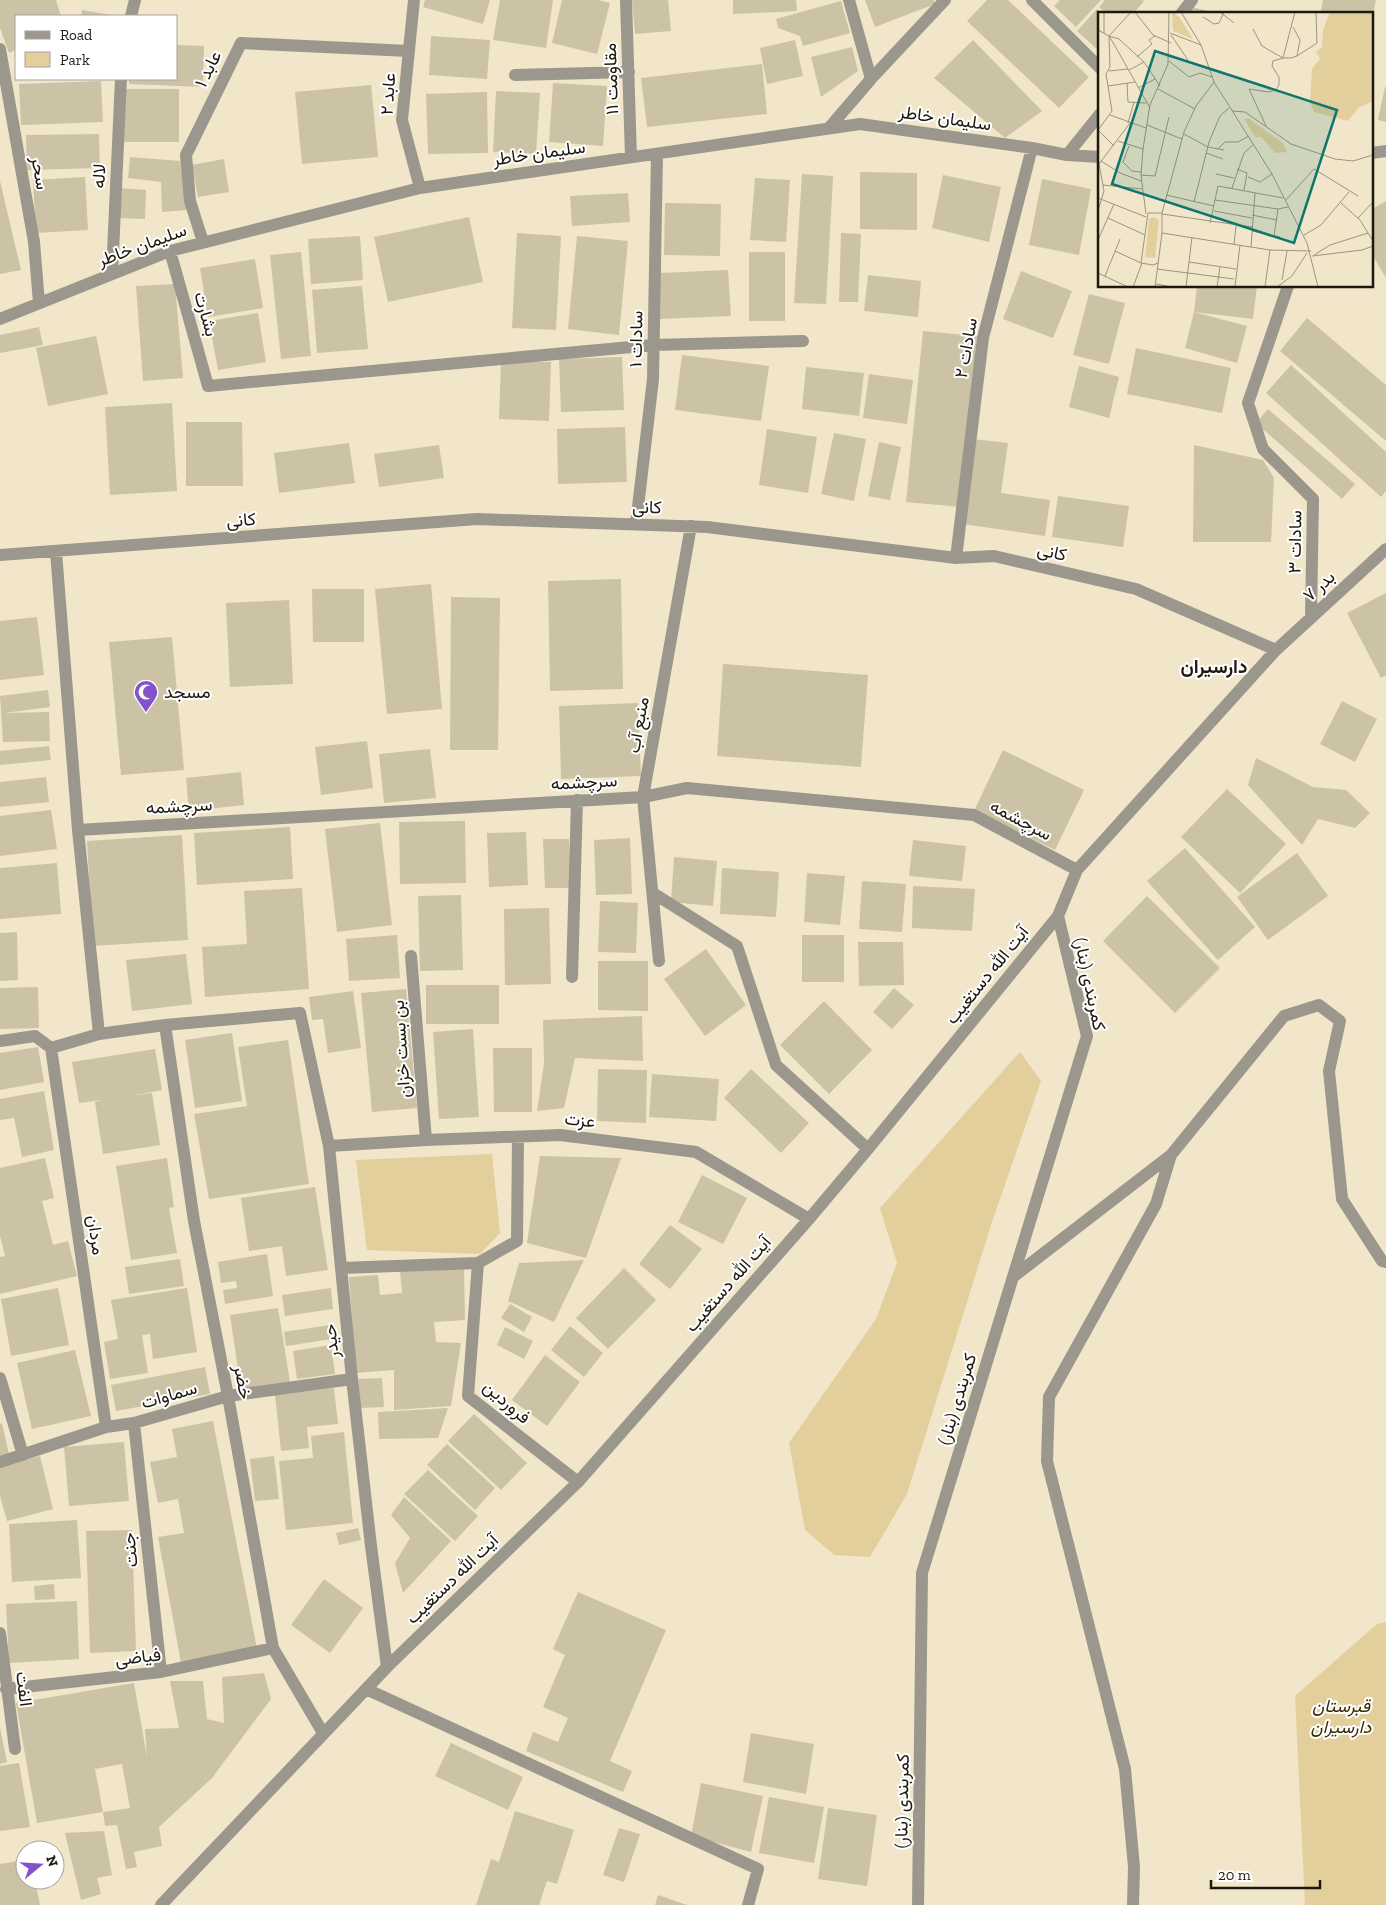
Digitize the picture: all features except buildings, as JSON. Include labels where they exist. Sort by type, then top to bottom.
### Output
[{"type":"street","points":[[131,15],[135,0]]},
{"type":"street","name":"عابد ۲","points":[[414,0],[402,120],[420,188]]},
{"type":"street","name":"مقاومت ۱۱","points":[[626,0],[631,157]]},
{"type":"street","points":[[849,0],[872,79]]},
{"type":"street","points":[[829,128],[945,0]]},
{"type":"street","points":[[1032,0],[1098,66]]},
{"type":"street","points":[[1182,12],[1192,0]]},
{"type":"street","name":"عابد ۱","points":[[203,242],[190,201],[186,154],[240,43],[409,50]]},
{"type":"street","name":"سحر","points":[[0,50],[34,242],[39,303]]},
{"type":"street","points":[[515,75],[628,72]]},
{"type":"street","name":"لاله","points":[[112,274],[121,80]]},
{"type":"street","points":[[1067,155],[1098,116]]},
{"type":"street","name":"سلیمان خاطر","points":[[0,319],[170,250],[420,188],[860,124],[1032,148],[1067,155],[1098,157]]},
{"type":"street","name":"سادات ۲","points":[[956,558],[983,338],[1032,148]]},
{"type":"street","name":"سادات ۱","points":[[636,524],[653,379],[658,154]]},
{"type":"street","name":"بشارت","points":[[170,250],[208,386],[653,345]]},
{"type":"street","name":"سادات ۳","points":[[1287,288],[1248,403],[1263,449],[1313,499],[1311,617]]},
{"type":"street","points":[[653,345],[802,341]]},
{"type":"street","name":"کانی","points":[[0,555],[477,519],[707,526],[956,558],[994,556],[1136,589],[1276,650]]},
{"type":"street","name":"منبع آب","points":[[659,961],[643,797],[691,526]]},
{"type":"street","name":"بدر ۷","points":[[1276,650],[1386,549]]},
{"type":"street","points":[[56,552],[78,830],[99,1034]]},
{"type":"street","name":"آیت الله دستغیب","points":[[161,1905],[387,1667],[578,1482],[809,1219],[1058,916],[1077,870],[1276,650]]},
{"type":"street","name":"سرچشمه","points":[[78,830],[643,797],[687,788],[974,815],[1077,870]]},
{"type":"street","points":[[572,977],[577,800]]},
{"type":"street","points":[[653,894],[737,946],[776,1065],[868,1149]]},
{"type":"street","name":"کمربندی (بنار)","points":[[918,1905],[922,1573],[1087,1036],[1058,916]]},
{"type":"street","name":"بن بست خزان","points":[[411,956],[426,1140]]},
{"type":"street","points":[[1013,1277],[1171,1155],[1284,1016],[1319,1005],[1340,1021],[1330,1071],[1342,1199],[1382,1261],[1386,1262]]},
{"type":"street","name":"حیدر","points":[[165,1025],[300,1013],[330,1146],[352,1378],[387,1667]]},
{"type":"street","points":[[0,1041],[35,1036],[50,1048],[99,1034],[165,1025]]},
{"type":"street","name":"خضر","points":[[165,1025],[194,1221],[228,1396],[273,1648],[324,1733]]},
{"type":"street","name":"مردان","points":[[50,1048],[106,1427]]},
{"type":"street","name":"عزت","points":[[330,1146],[560,1135],[696,1152],[809,1219]]},
{"type":"street","points":[[341,1268],[478,1263],[517,1241],[518,1137]]},
{"type":"street","points":[[1133,1905],[1134,1867],[1125,1770],[1047,1461],[1049,1396],[1156,1204],[1171,1155]]},
{"type":"street","name":"فروردین","points":[[478,1263],[468,1396],[578,1482]]},
{"type":"street","points":[[0,1378],[23,1455]]},
{"type":"street","name":"سماوات","points":[[0,1462],[106,1427],[134,1423],[228,1396],[352,1378]]},
{"type":"street","name":"جنت","points":[[134,1423],[161,1672]]},
{"type":"street","name":"الفت","points":[[0,1633],[15,1749]]},
{"type":"street","name":"فیاضی","points":[[6,1689],[161,1672],[273,1648]]},
{"type":"street","points":[[366,1689],[758,1869],[748,1905]]},
{"type":"green space","points":[[1020,1052],[1041,1081],[993,1219],[907,1494],[870,1557],[834,1555],[805,1530],[789,1443],[876,1319],[897,1263],[880,1208]]},
{"type":"green space","points":[[492,1154],[500,1233],[480,1254],[367,1250],[356,1160]]},
{"type":"green space","name":"قبرستان دارسیران","points":[[1386,1622],[1386,1905],[1305,1905],[1295,1696],[1377,1624]]},
{"type":"place","name":"مسجد","points":[[146,713]]},
{"type":"district","name":"دارسیران","points":[[1214,666]]}]
